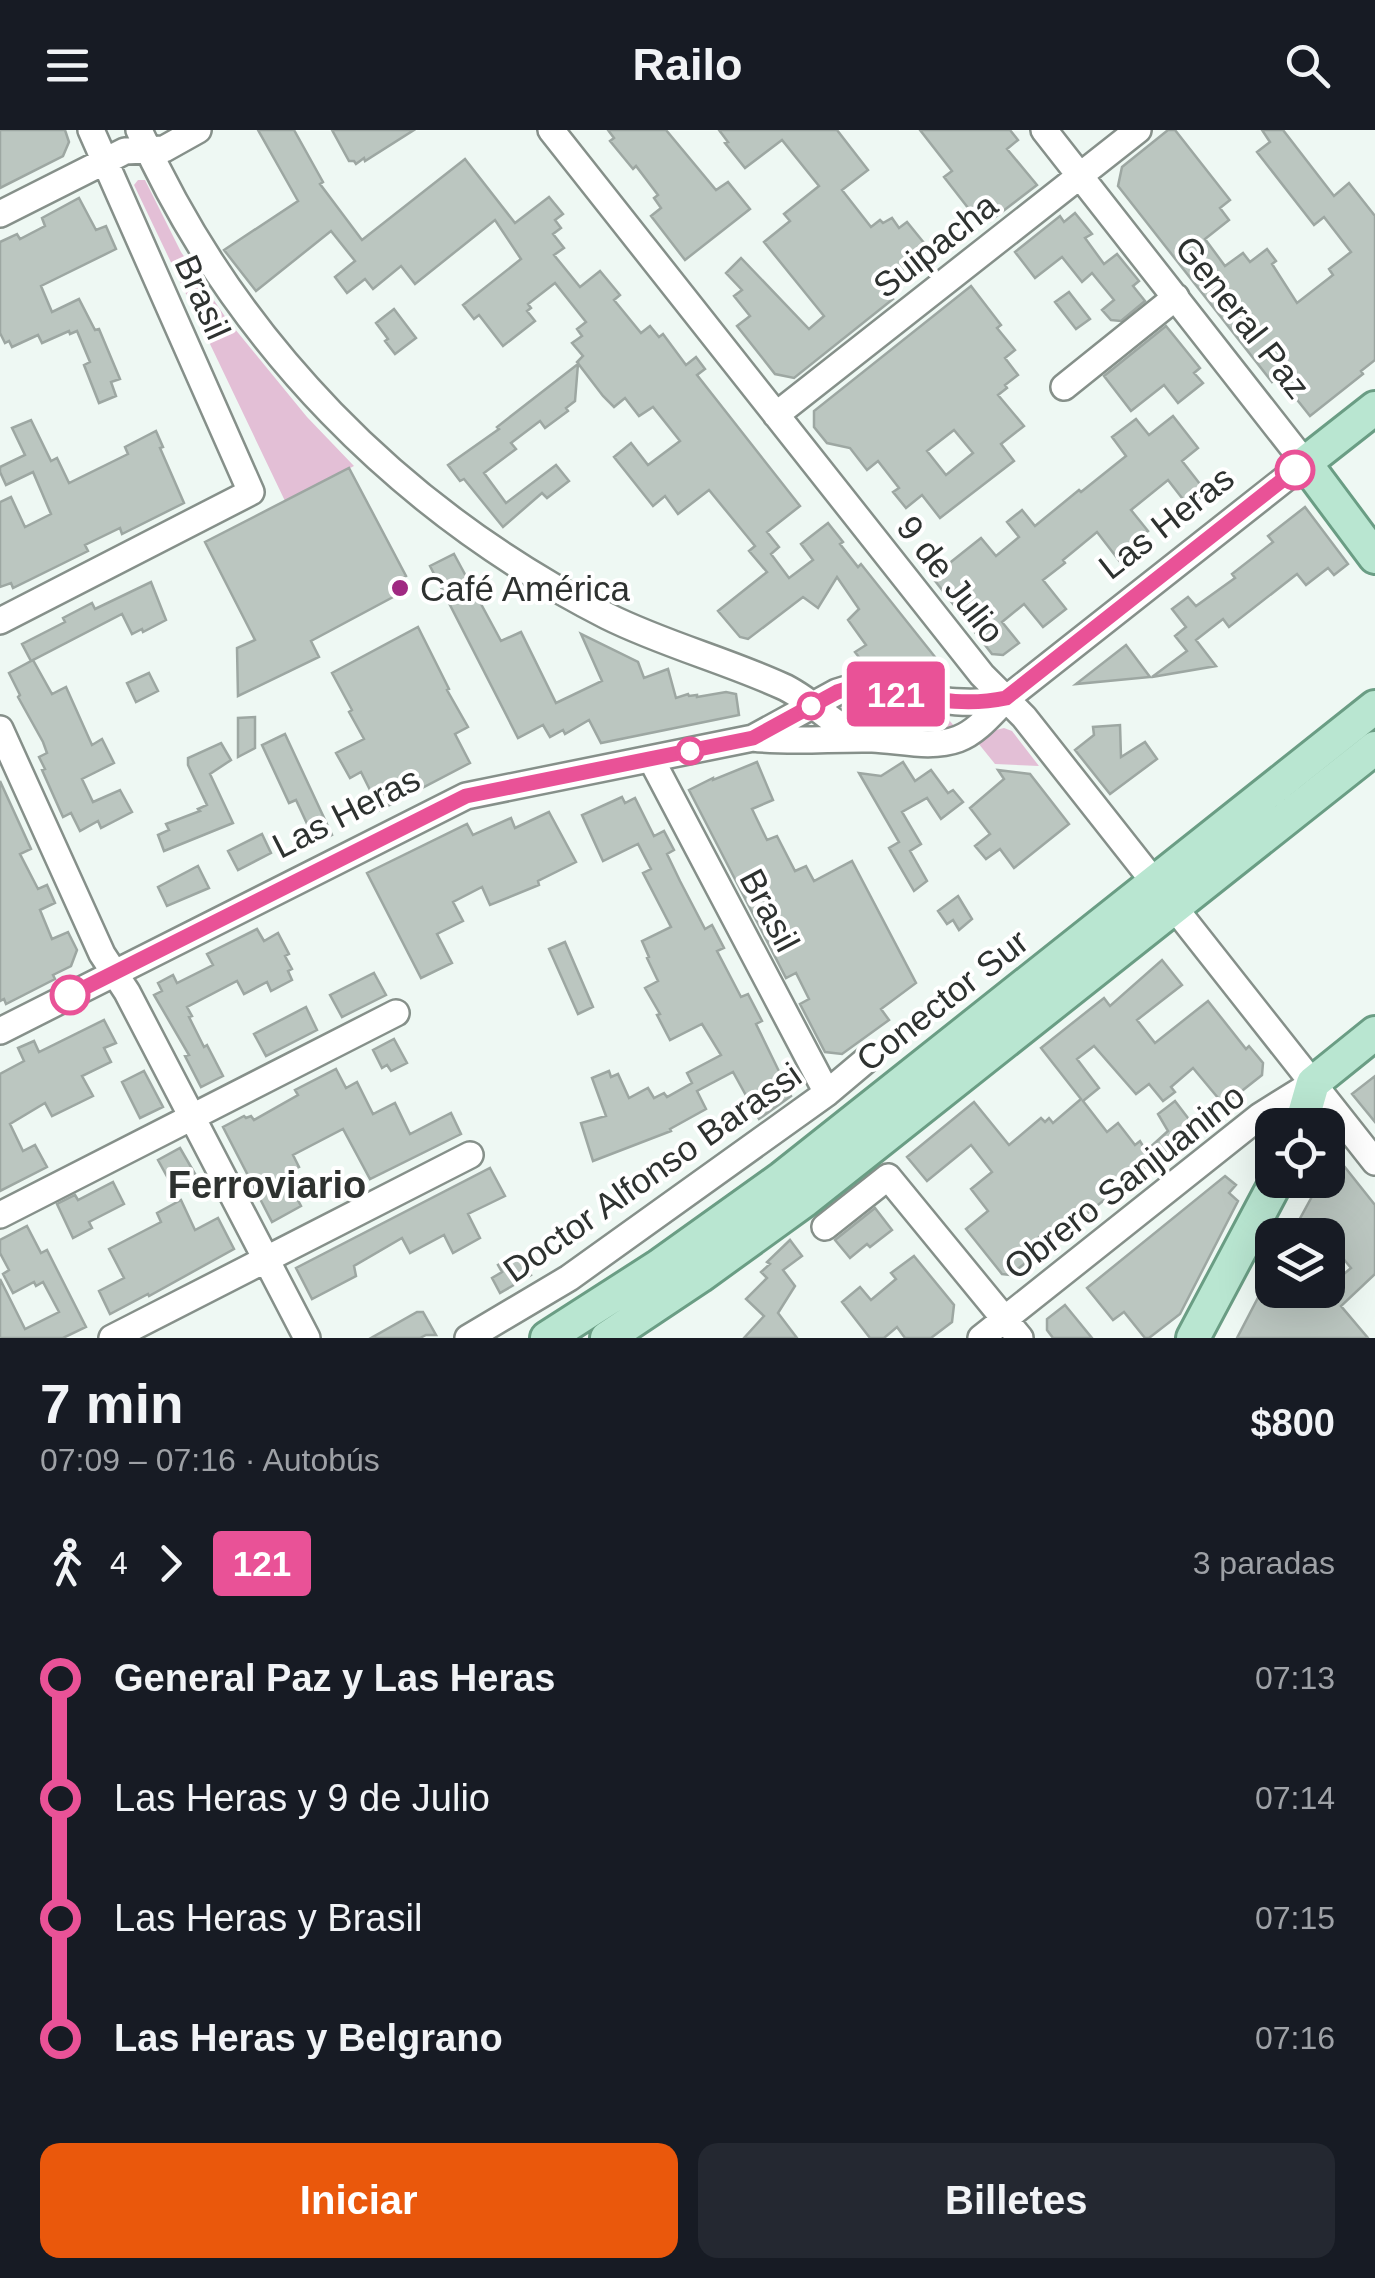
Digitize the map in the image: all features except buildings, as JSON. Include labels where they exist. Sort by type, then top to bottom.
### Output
[{"type":"main road","name":"Las Heras","points":[[1305,463],[1375,408]]},
{"type":"main road","name":"General Paz","points":[[1305,463],[1375,557]]},
{"type":"main road","name":"Conector Sur","points":[[607,1338],[788,1213],[1165,895],[1375,707]]},
{"type":"main road","name":"Conector Sur","points":[[547,1338],[650,1272],[764,1191],[1165,895],[1375,748]]},
{"type":"main road","points":[[1306,1108],[1313,1082],[1375,1033]]},
{"type":"main road","points":[[1193,1338],[1267,1198]]},
{"type":"street","name":"Brasil","points":[[0,621],[251,492],[91,130]]},
{"type":"street","points":[[144,140],[164,149],[198,130]]},
{"type":"street","name":"9 de Julio","points":[[551,130],[982,675],[1024,717],[1375,1162]]},
{"type":"street","name":"General Paz","points":[[1044,130],[1305,463]]},
{"type":"street","name":"Suipacha","points":[[776,415],[1138,130]]},
{"type":"street","points":[[0,214],[144,140]]},
{"type":"street","points":[[144,140],[198,242],[267,341],[320,402],[408,486],[506,558],[575,599],[648,635],[786,688],[846,729],[870,739]]},
{"type":"street","points":[[1064,387],[1176,298]]},
{"type":"street","name":"Las Heras","points":[[753,738],[932,743],[956,740],[982,724],[1006,698],[1305,463]]},
{"type":"street","name":"Las Heras","points":[[0,1031],[466,796],[753,738],[850,688],[960,704],[1006,698]]},
{"type":"street","points":[[0,729],[102,954],[127,992],[307,1338]]},
{"type":"street","name":"Brasil","points":[[651,759],[827,1094]]},
{"type":"street","points":[[0,1215],[396,1013]]},
{"type":"street","name":"Doctor Alfonso Barassi","points":[[468,1338],[569,1278],[827,1094],[871,1056]]},
{"type":"street","name":"Obrero Sanjuanino","points":[[981,1338],[1012,1329],[1260,1116],[1313,1082]]},
{"type":"street","points":[[112,1338],[470,1155]]},
{"type":"street","points":[[825,1227],[888,1177],[1012,1329]]},
{"type":"shaded area","points":[[145,180],[181,252],[226,318],[307,417],[354,466],[285,501],[134,185]]},
{"type":"shaded area","points":[[850,698],[950,710],[949,720],[955,727],[864,725],[842,710],[840,706]]},
{"type":"shaded area","points":[[1004,728],[1012,731],[1039,766],[995,764],[978,743]]},
{"type":"bus line","name":"121","points":[[70,995],[466,796],[753,738],[850,688],[960,704],[1006,698],[1295,470]]},
{"type":"place","name":"Café América","points":[[400,588]]},
{"type":"district","name":"Ferroviario","points":[[267,1185]]}]
